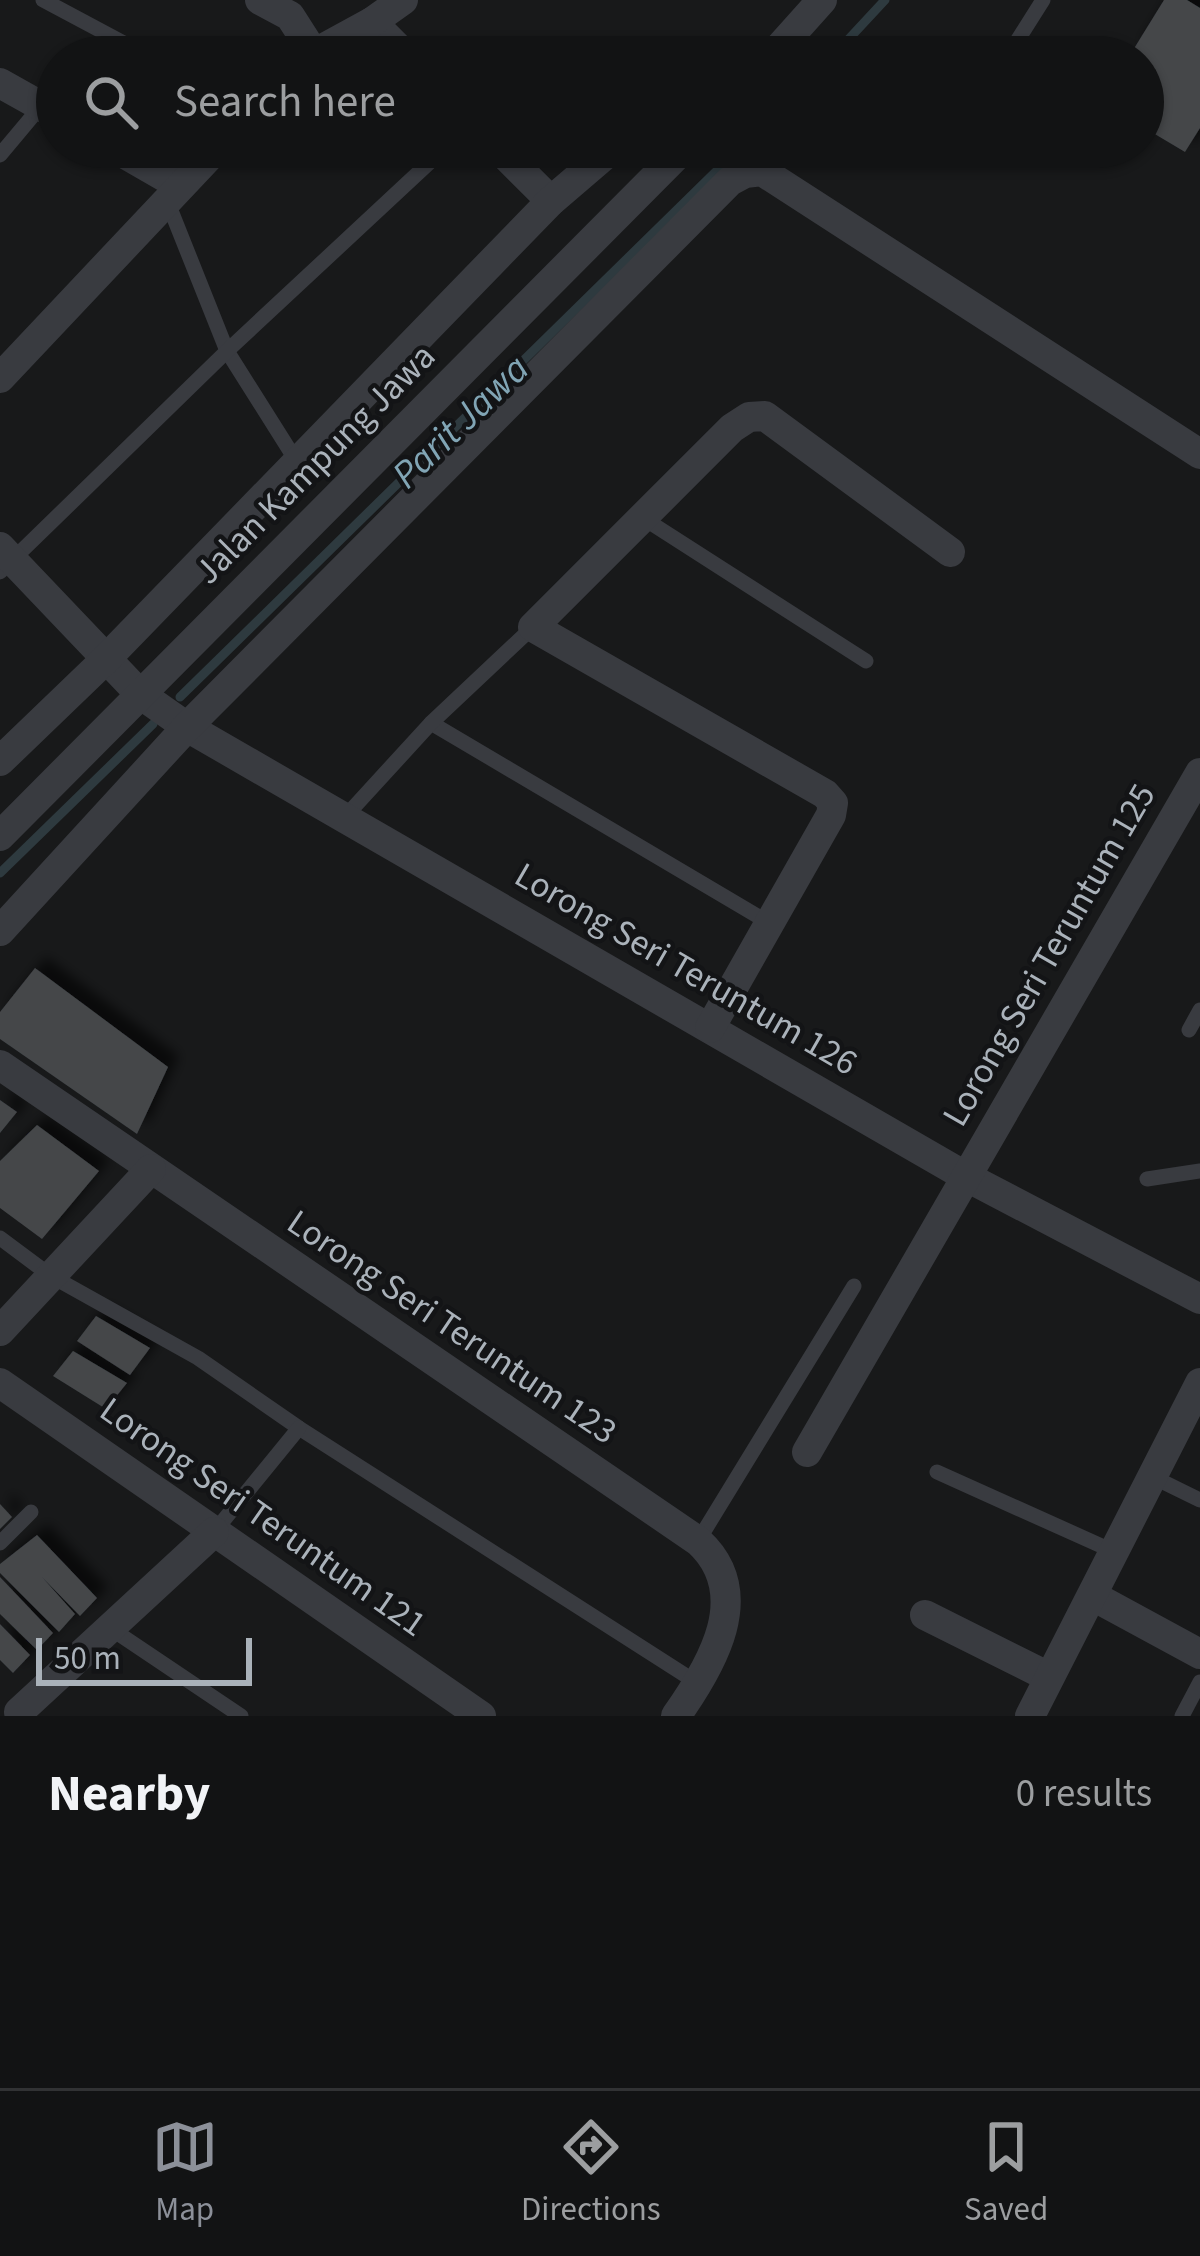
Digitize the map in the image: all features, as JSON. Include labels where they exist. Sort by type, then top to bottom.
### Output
[{"type":"street","points":[[260,0],[290,16],[301,36]]},
{"type":"street","points":[[345,36],[403,0]]},
{"type":"street","points":[[790,36],[822,0]]},
{"type":"street","points":[[372,22],[386,36]]},
{"type":"street","points":[[0,83],[36,104]]},
{"type":"street","points":[[140,168],[173,192]]},
{"type":"street","points":[[0,378],[197,168]]},
{"type":"street","points":[[518,168],[550,201]]},
{"type":"street","name":"Jalan Kampung Jawa","points":[[0,761],[105,660],[550,201],[589,168]]},
{"type":"street","name":"Jalan Kampung Jawa","points":[[0,836],[145,698],[337,496],[664,168]]},
{"type":"street","points":[[0,931],[183,724],[730,181],[745,173],[762,172],[1200,454]]},
{"type":"street","points":[[710,1028],[831,815],[833,803],[825,794],[532,628],[732,428],[749,417],[764,416],[950,552]]},
{"type":"street","points":[[298,462],[337,496]]},
{"type":"street","name":"Lorong Seri Teruntum 126","points":[[4,560],[145,698],[183,724],[965,1176],[1200,1299]]},
{"type":"street","name":"Lorong Seri Teruntum 125","points":[[807,1453],[1200,773]]},
{"type":"street","name":"Lorong Seri Teruntum 123","points":[[0,1065],[717,1558],[724,1579],[721,1637],[699,1684],[676,1716]]},
{"type":"street","points":[[0,1330],[151,1169]]},
{"type":"street","name":"Lorong Seri Teruntum 121","points":[[0,1382],[480,1716]]},
{"type":"street","points":[[1030,1716],[1200,1384]]},
{"type":"street","points":[[14,1709],[214,1532]]},
{"type":"street","points":[[1093,1596],[1200,1654]]},
{"type":"street","points":[[925,1616],[1049,1677]]},
{"type":"lane","points":[[43,0],[111,36]]},
{"type":"lane","points":[[1020,36],[1042,0]]},
{"type":"lane","points":[[0,155],[36,123]]},
{"type":"lane","points":[[4,560],[423,168]]},
{"type":"lane","points":[[173,192],[227,351],[298,462]]},
{"type":"lane","points":[[643,518],[866,661]]},
{"type":"lane","points":[[344,818],[431,723],[532,628]]},
{"type":"lane","points":[[431,723],[770,924]]},
{"type":"lane","points":[[1189,1030],[1200,1010]]},
{"type":"lane","points":[[1147,1179],[1200,1171]]},
{"type":"lane","points":[[0,1238],[51,1276],[199,1358],[299,1428],[699,1684]]},
{"type":"lane","points":[[698,1541],[854,1286]]},
{"type":"lane","points":[[214,1532],[299,1428]]},
{"type":"lane","points":[[937,1472],[1115,1552]]},
{"type":"lane","points":[[1154,1477],[1200,1500]]},
{"type":"lane","points":[[0,1543],[31,1512]]},
{"type":"lane","points":[[110,1628],[242,1716]]},
{"type":"lane","points":[[1182,1716],[1200,1682]]},
{"type":"building","points":[[1164,0],[1187,0],[1200,8],[1200,128],[1185,152],[1164,140],[1164,36],[1142,36]]},
{"type":"building","points":[[35,968],[168,1067],[137,1134],[0,1039],[0,1012]]},
{"type":"building","points":[[0,1100],[17,1112],[0,1133]]},
{"type":"building","points":[[37,1125],[99,1171],[42,1239],[0,1208],[0,1161]]},
{"type":"building","points":[[96,1316],[150,1348],[130,1375],[77,1341]]},
{"type":"building","points":[[73,1351],[127,1383],[106,1409],[53,1376]]},
{"type":"building","points":[[0,1504],[12,1517],[0,1529]]},
{"type":"building","points":[[37,1535],[97,1598],[80,1616],[42,1577],[75,1614],[59,1632],[0,1573],[0,1564]]},
{"type":"building","points":[[0,1577],[53,1633],[37,1650],[0,1614]]},
{"type":"building","points":[[0,1624],[30,1655],[13,1673],[0,1660]]},
{"type":"waterway","name":"Parit Jawa","points":[[852,36],[885,0]]},
{"type":"waterway","name":"Parit Jawa","points":[[180,697],[720,168]]},
{"type":"waterway","name":"Parit Jawa","points":[[0,873],[153,724]]}]
